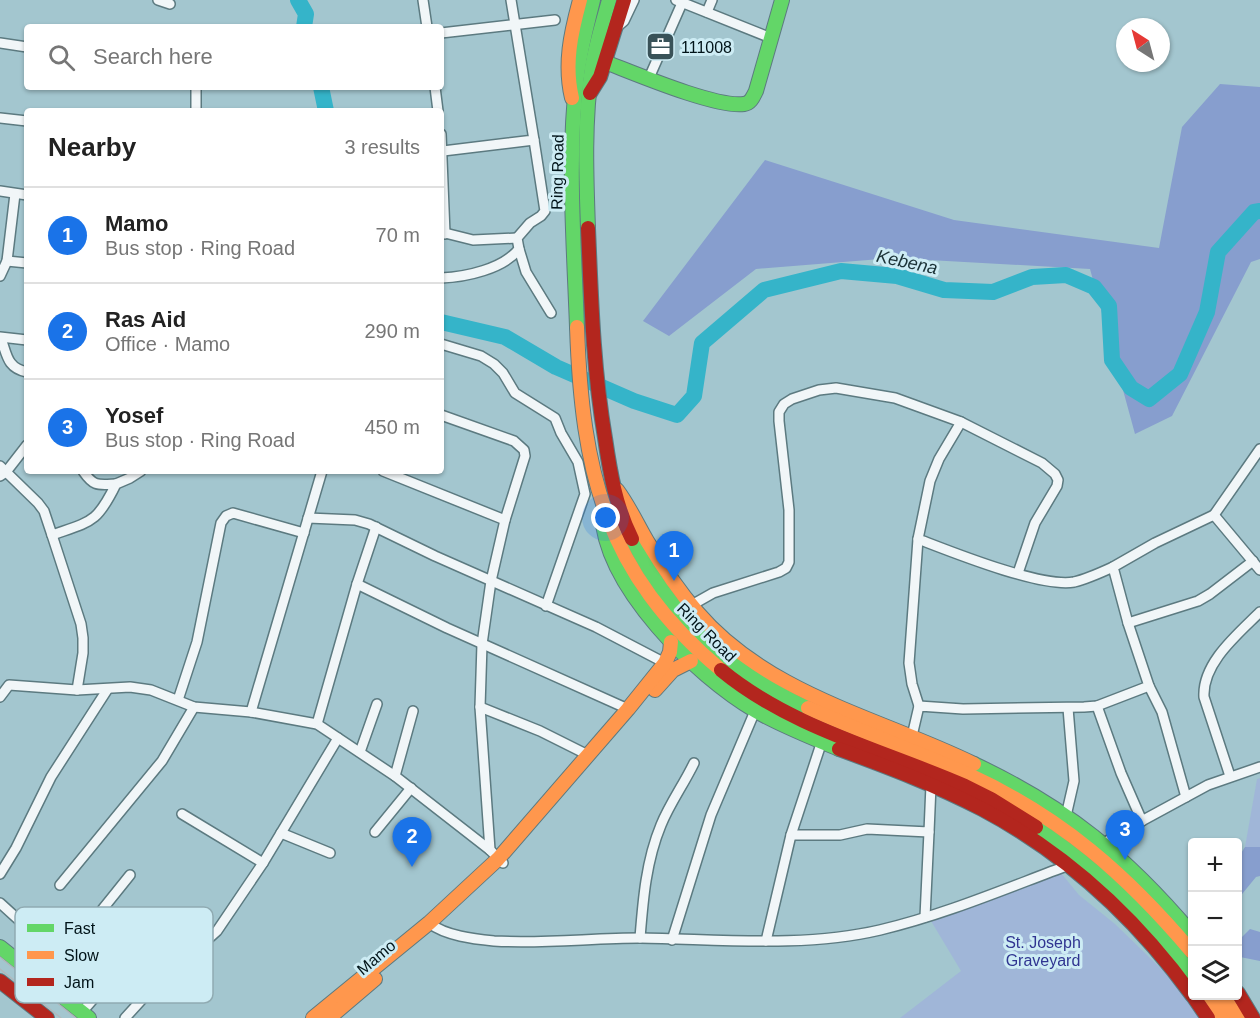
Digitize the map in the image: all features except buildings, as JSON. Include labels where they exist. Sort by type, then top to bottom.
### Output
[{"type":"main road","points":[[574,105],[567,82],[567,71],[569,47],[580,0]]},
{"type":"main road","name":"Ring Road","points":[[593,0],[580,55],[574,105],[572,208],[579,382],[589,455],[603,506],[626,558],[648,594],[694,648],[746,689],[798,718],[940,776],[1016,813],[1069,850],[1133,905],[1146,917],[1188,969]]},
{"type":"main road","name":"Ring Road","points":[[609,0],[595,52],[590,93],[588,208],[596,378],[613,485],[630,535],[648,569],[672,603],[696,631],[725,658],[757,680],[815,712],[950,766],[1002,792],[1046,818],[1111,866],[1162,916],[1188,947]]},
{"type":"main road","points":[[590,93],[600,77],[624,0]]},
{"type":"main road","points":[[605,62],[723,102],[743,105],[749,102],[756,91],[782,0]]},
{"type":"main road","points":[[613,485],[626,501],[675,586],[690,606],[736,650],[795,687],[912,736],[1015,784],[1066,816],[1104,844],[1138,873],[1188,929]]},
{"type":"main road","points":[[603,506],[604,537],[618,571],[636,598],[670,642],[728,693],[755,711],[788,728],[931,785],[1000,819],[1069,865],[1111,900],[1141,930],[1188,989]]},
{"type":"main road","points":[[497,857],[628,709],[665,663],[670,652],[670,642]]},
{"type":"main road","name":"Mamo","points":[[328,1018],[433,926],[664,678],[673,670],[691,661]]},
{"type":"main road","points":[[313,1018],[433,926]]},
{"type":"main road","points":[[0,947],[15,959]]},
{"type":"main road","points":[[0,981],[15,993]]},
{"type":"main road","points":[[1196,1000],[1208,1018]]},
{"type":"main road","points":[[1212,1000],[1223,1018]]},
{"type":"main road","points":[[1226,1000],[1238,1018]]},
{"type":"main road","points":[[1242,1000],[1253,1018]]},
{"type":"main road","points":[[28,1003],[47,1018]]},
{"type":"main road","points":[[71,1003],[86,1015]]},
{"type":"street","points":[[158,0],[170,4]]},
{"type":"street","points":[[423,0],[427,24]]},
{"type":"street","points":[[444,233],[473,240],[517,238],[545,211],[511,0]]},
{"type":"street","points":[[615,28],[624,21],[634,0]]},
{"type":"street","points":[[706,12],[712,0]]},
{"type":"street","points":[[649,78],[679,1],[771,38]]},
{"type":"street","points":[[444,33],[555,20]]},
{"type":"street","points":[[0,43],[24,47]]},
{"type":"street","points":[[196,90],[196,108]]},
{"type":"street","points":[[435,90],[438,108]]},
{"type":"street","points":[[0,118],[24,121]]},
{"type":"street","points":[[444,151],[534,140]]},
{"type":"street","points":[[0,191],[24,195]]},
{"type":"street","points":[[0,276],[7,261],[15,194]]},
{"type":"street","points":[[517,238],[526,272],[552,313]]},
{"type":"street","points":[[444,277],[505,263],[519,249]]},
{"type":"street","points":[[7,261],[24,263]]},
{"type":"street","points":[[24,340],[0,338],[10,363],[16,369],[24,371]]},
{"type":"street","points":[[444,345],[480,356],[494,364],[503,373],[515,393],[555,418],[578,462],[585,494],[546,606]]},
{"type":"street","points":[[690,606],[713,593],[786,568],[789,562],[789,510],[779,412],[784,404],[819,390],[836,388],[895,398],[933,410],[1042,464],[1055,474],[1058,480],[1057,486],[1035,523],[1018,573]]},
{"type":"street","points":[[444,416],[514,441],[524,450],[525,456],[505,520],[491,581],[482,644],[480,706],[497,857]]},
{"type":"street","points":[[912,736],[919,706],[912,684],[909,663],[918,539],[930,481],[939,459],[960,422]]},
{"type":"street","points":[[24,448],[2,472],[44,511],[81,624],[83,638],[77,690]]},
{"type":"street","points":[[918,539],[1031,578],[1072,582],[1113,567],[1214,514],[1260,449]]},
{"type":"street","points":[[85,474],[90,482],[96,485],[116,484],[136,474]]},
{"type":"street","points":[[251,712],[321,474]]},
{"type":"street","points":[[395,474],[505,520]]},
{"type":"street","points":[[52,535],[96,517],[105,506],[116,484]]},
{"type":"street","points":[[178,700],[197,642],[221,522],[233,513],[304,532]]},
{"type":"street","points":[[1214,514],[1260,570]]},
{"type":"street","points":[[308,518],[355,520],[376,527],[596,627],[665,663]]},
{"type":"street","points":[[317,724],[357,584],[376,527]]},
{"type":"street","points":[[1128,623],[1198,601],[1253,561]]},
{"type":"street","points":[[1113,567],[1128,623],[1149,686],[1162,712],[1186,797]]},
{"type":"street","points":[[357,584],[482,644],[628,709]]},
{"type":"street","points":[[1230,776],[1204,697],[1203,685],[1210,669],[1225,648],[1260,612]]},
{"type":"street","points":[[0,697],[4,684],[77,690],[130,687],[151,690],[194,707],[251,712],[317,724],[395,776],[497,857]]},
{"type":"street","points":[[919,706],[963,709],[1097,706],[1149,686]]},
{"type":"street","points":[[0,874],[16,848],[51,777],[107,690]]},
{"type":"street","points":[[360,752],[377,704]]},
{"type":"street","points":[[480,706],[540,731],[588,755]]},
{"type":"street","points":[[1097,706],[1121,773],[1142,821]]},
{"type":"street","points":[[60,885],[162,761],[194,707]]},
{"type":"street","points":[[1066,816],[1071,803],[1074,781],[1068,708]]},
{"type":"street","points":[[395,776],[413,711]]},
{"type":"street","points":[[672,939],[689,878],[711,815],[755,711]]},
{"type":"street","points":[[213,935],[263,863],[338,738]]},
{"type":"street","points":[[766,941],[791,835],[822,741]]},
{"type":"street","points":[[640,938],[651,854],[661,825],[694,763]]},
{"type":"street","points":[[1104,844],[1114,836],[1186,797],[1230,776],[1260,767]]},
{"type":"street","points":[[925,917],[931,785]]},
{"type":"street","points":[[375,832],[411,788]]},
{"type":"street","points":[[182,814],[263,863]]},
{"type":"street","points":[[791,835],[840,835],[867,829],[929,832]]},
{"type":"street","points":[[281,833],[330,853]]},
{"type":"street","points":[[433,926],[471,938],[496,941],[640,938],[766,941],[847,935],[878,930],[925,917],[1069,865]]},
{"type":"street","points":[[104,907],[130,875]]},
{"type":"street","points":[[0,903],[15,917]]},
{"type":"street","points":[[86,1015],[95,1003]]},
{"type":"street","points":[[125,1018],[139,1003]]},
{"type":"green space","points":[[1260,778],[1260,847],[1245,847],[1257,779]]},
{"type":"green space","name":"St. Joseph Graveyard","points":[[1061,873],[1079,895],[1115,924],[1185,992],[1188,1000],[1202,1018],[900,1018],[961,971],[931,921]]},
{"type":"shaded area","points":[[1220,84],[1260,87],[1260,259],[1251,262],[1172,416],[1135,434],[1090,269],[893,258],[756,269],[669,336],[643,321],[765,160],[954,220],[1159,248],[1182,127]]},
{"type":"shaded area","points":[[1245,847],[1260,847],[1260,876],[1256,877],[1242,894],[1242,892],[1242,852]]},
{"type":"shaded area","points":[[1250,929],[1260,932],[1260,961],[1242,957],[1242,937]]},
{"type":"waterway","name":"Kebena","points":[[298,0],[306,14],[304,24]]},
{"type":"waterway","name":"Kebena","points":[[322,90],[325,108]]},
{"type":"waterway","name":"Kebena","points":[[444,323],[505,337],[556,367],[634,401],[677,415],[694,396],[702,343],[764,290],[841,271],[897,276],[944,290],[993,292],[1032,277],[1066,275],[1094,287],[1109,306],[1112,360],[1131,388],[1149,399],[1180,374],[1207,312],[1218,252],[1254,212],[1260,211]]},
{"type":"tram line","points":[[0,957],[15,969]]},
{"type":"tram line","points":[[0,969],[15,981]]},
{"type":"tram line","points":[[42,1003],[61,1018]]},
{"type":"tram line","points":[[57,1003],[76,1018]]},
{"type":"traffic: fast","points":[[577,327],[572,138],[578,66],[593,0]]},
{"type":"traffic: fast","points":[[588,228],[586,147],[589,87],[609,0]]},
{"type":"traffic: fast","points":[[605,62],[695,95],[731,104],[744,104],[752,99],[756,91],[782,0]]},
{"type":"traffic: fast","points":[[602,514],[607,542],[619,571],[636,599],[681,652],[732,695],[756,711],[839,749]]},
{"type":"traffic: fast","points":[[632,539],[647,567],[665,593],[705,639],[753,677],[808,708]]},
{"type":"traffic: fast","points":[[974,764],[1038,798],[1093,836],[1143,881],[1188,930]]},
{"type":"traffic: fast","points":[[1036,827],[1080,859],[1120,894],[1157,932],[1188,969]]},
{"type":"traffic: fast","points":[[0,947],[15,959]]},
{"type":"traffic: fast","points":[[70,1003],[89,1018]]},
{"type":"traffic: slow","points":[[572,98],[569,61],[580,0]]},
{"type":"traffic: slow","points":[[577,327],[585,428],[594,474],[607,516],[626,557],[650,596],[682,633],[721,670]]},
{"type":"traffic: slow","points":[[617,490],[677,586],[697,612],[725,640],[757,664],[827,702],[974,764]]},
{"type":"traffic: slow","points":[[313,1018],[429,923],[498,859],[665,663],[671,642]]},
{"type":"traffic: slow","points":[[655,690],[673,670],[691,661]]},
{"type":"traffic: slow","points":[[808,708],[969,775],[1034,810],[1091,850],[1117,873],[1188,947]]},
{"type":"traffic: slow","points":[[329,1018],[375,979]]},
{"type":"traffic: slow","points":[[1212,1000],[1223,1018]]},
{"type":"traffic: slow","points":[[1226,1000],[1238,1018]]},
{"type":"traffic: jam","points":[[590,93],[600,77],[624,0]]},
{"type":"traffic: jam","points":[[588,228],[593,333],[601,412],[614,490],[632,539]]},
{"type":"traffic: jam","points":[[721,670],[777,708],[807,723],[965,786],[1036,827]]},
{"type":"traffic: jam","points":[[839,749],[965,800],[1043,846],[1071,867],[1123,914],[1148,940],[1188,990]]},
{"type":"traffic: jam","points":[[0,981],[15,993]]},
{"type":"traffic: jam","points":[[1196,1000],[1208,1018]]},
{"type":"traffic: jam","points":[[1242,1000],[1253,1018]]},
{"type":"traffic: jam","points":[[28,1003],[47,1018]]},
{"type":"place","name":"111008","points":[[660,47]]},
{"type":"place","name":"Mamo","points":[[674,581]]},
{"type":"place","name":"Yosef","points":[[1125,860]]},
{"type":"place","name":"Ras Aid","points":[[412,867]]}]
